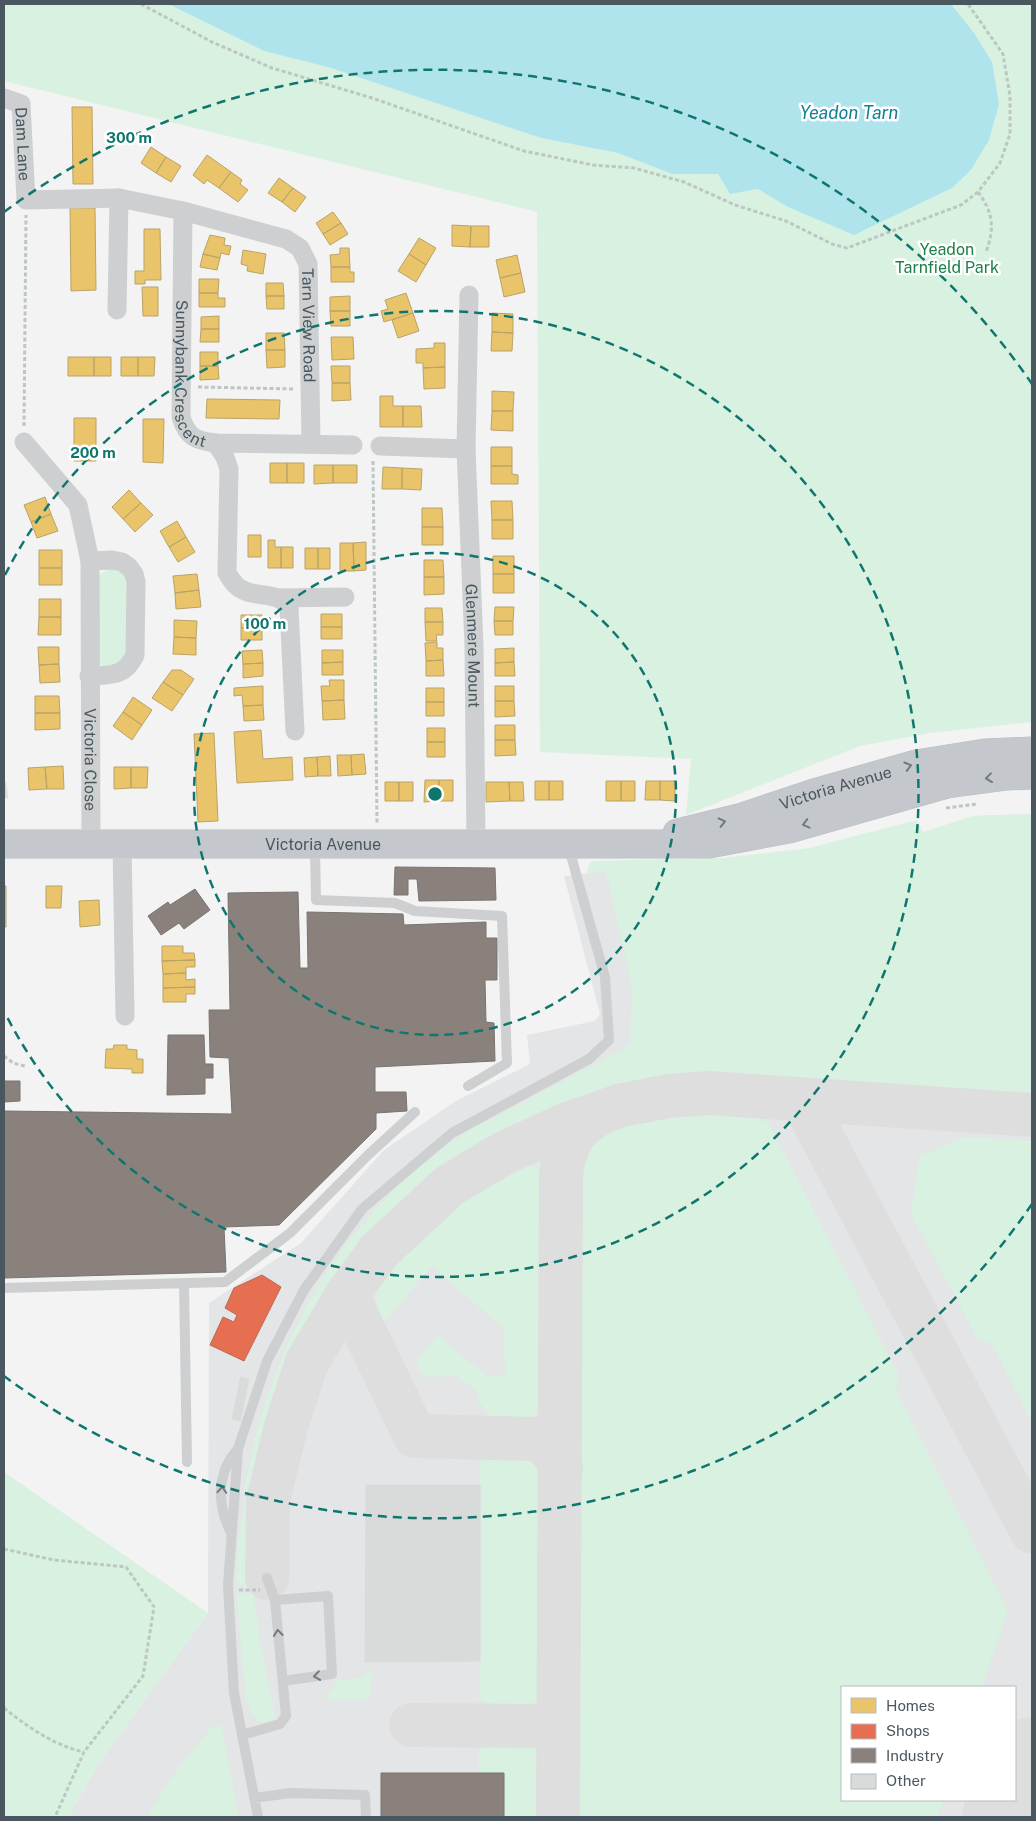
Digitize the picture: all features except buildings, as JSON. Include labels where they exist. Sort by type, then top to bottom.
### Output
[{"type":"highway","name":"Victoria Avenue","points":[[642,844],[742,817],[814,793],[916,764],[985,754],[1032,751]]},
{"type":"highway","name":"Victoria Avenue","points":[[4,844],[315,842],[709,844],[789,829],[907,793],[947,784],[1007,776],[1032,776]]},
{"type":"street","name":"Dam Lane","points":[[4,98],[21,104],[26,200]]},
{"type":"street","name":"Tarn View Road","points":[[26,200],[118,198],[183,211],[294,242],[305,255],[308,264],[311,443]]},
{"type":"street","points":[[117,310],[118,198]]},
{"type":"street","name":"Sunnybank Crescent","points":[[183,211],[181,417],[184,427],[196,440],[216,443],[353,445]]},
{"type":"street","name":"Glenmere Mount","points":[[469,296],[466,449],[474,646],[476,843]]},
{"type":"street","name":"Victoria Close","points":[[24,442],[78,505],[90,561],[91,844]]},
{"type":"street","points":[[216,443],[225,457],[229,469],[227,573],[234,583],[243,590],[279,598],[346,597]]},
{"type":"street","points":[[376,450],[466,449]]},
{"type":"street","points":[[89,676],[113,674],[130,666],[135,655],[136,582],[129,567],[122,562],[112,560],[90,561]]},
{"type":"street","points":[[279,598],[289,608],[294,732]]},
{"type":"street","points":[[122,844],[125,1016]]},
{"type":"lane","points":[[315,842],[316,900],[395,903],[415,911],[502,916],[507,1063],[468,1086]]},
{"type":"lane","points":[[258,1817],[234,1693],[228,1589],[238,1449],[267,1361],[299,1299],[362,1210],[452,1133],[589,1059],[609,1040],[605,977],[567,844]]},
{"type":"lane","points":[[4,1288],[225,1282],[290,1233],[368,1154],[414,1112]]},
{"type":"lane","points":[[184,1283],[186,1462]]},
{"type":"lane","points":[[232,1534],[224,1518],[221,1498],[223,1473],[229,1459],[238,1449]]},
{"type":"lane","points":[[242,1735],[280,1724],[286,1716],[275,1600],[266,1578]]},
{"type":"lane","points":[[275,1600],[328,1596],[332,1674],[283,1681]]},
{"type":"lane","points":[[254,1798],[290,1793],[365,1795],[366,1817]]},
{"type":"path","points":[[141,4],[212,42],[272,68],[372,98],[524,151],[592,165],[634,168],[684,182],[735,205],[786,221],[832,244],[847,248],[961,205],[978,192],[1000,163],[1010,134],[1010,96],[1003,54],[968,4]]},
{"type":"path","points":[[978,192],[988,206],[992,218],[990,240],[986,252]]},
{"type":"path","points":[[24,442],[26,200]]},
{"type":"path","points":[[182,386],[310,389]]},
{"type":"path","points":[[376,450],[377,843]]},
{"type":"path","points":[[939,809],[986,802]]},
{"type":"path","points":[[4,1056],[13,1063],[25,1066]]},
{"type":"path","points":[[235,1492],[268,1498]]},
{"type":"path","points":[[4,1549],[54,1560],[126,1567],[154,1606],[143,1676],[84,1752],[55,1817]]},
{"type":"path","points":[[228,1589],[270,1589]]},
{"type":"path","points":[[4,1708],[29,1727],[66,1748],[84,1752]]},
{"type":"shaded area","points":[[1032,814],[1032,1817],[68,1817],[99,1763],[208,1613],[209,1303],[301,1243],[384,1150],[456,1101],[530,1064],[527,1035],[595,1021],[600,1014],[564,876],[606,871],[955,872],[973,816]]},
{"type":"green space","name":"Yeadon Tarnfield Park","points":[[4,4],[168,4],[264,51],[331,68],[541,138],[618,153],[672,174],[718,174],[730,194],[758,189],[794,209],[913,4],[1032,4],[1032,722],[930,733],[860,746],[686,815],[691,759],[540,752],[537,212],[4,81]]},
{"type":"green space","points":[[109,569],[121,571],[130,582],[128,651],[122,663],[106,667],[99,664],[97,576]]},
{"type":"green space","points":[[1032,814],[1032,1093],[715,1078],[628,1084],[575,1098],[516,1124],[467,1152],[418,1190],[377,1232],[336,1282],[336,1286],[328,1293],[311,1321],[276,1404],[268,1410],[261,1436],[263,1452],[257,1494],[244,1492],[255,1440],[270,1389],[290,1340],[314,1293],[343,1250],[376,1209],[414,1172],[462,1135],[630,1045],[632,985],[606,872],[586,873],[591,861],[723,858],[809,848],[917,820],[923,832],[973,816]]},
{"type":"green space","points":[[748,1110],[769,1124],[899,1375],[896,1390],[1008,1611],[982,1686],[841,1686],[841,1801],[943,1801],[937,1817],[575,1817],[578,1158],[593,1136],[608,1129],[668,1117]]},
{"type":"green space","points":[[964,1137],[1032,1141],[1032,1422],[993,1345],[977,1338],[911,1214],[920,1156]]},
{"type":"green space","points":[[524,1162],[535,1166],[544,1176],[545,1404],[523,1424],[494,1421],[478,1401],[478,1392],[457,1376],[424,1377],[416,1364],[437,1335],[488,1377],[505,1376],[504,1329],[432,1266],[383,1324],[377,1311],[376,1288],[414,1244],[464,1200]]},
{"type":"green space","points":[[499,1448],[518,1451],[535,1461],[543,1475],[544,1493],[543,1684],[539,1699],[526,1710],[509,1714],[498,1711],[480,1699],[480,1454]]},
{"type":"green space","points":[[4,1472],[208,1613],[99,1763],[68,1817],[4,1817]]},
{"type":"green space","points":[[245,1497],[257,1499],[252,1543],[254,1589],[244,1589],[244,1585],[237,1585],[238,1545]]},
{"type":"green space","points":[[236,1593],[254,1593],[260,1642],[275,1717],[272,1722],[262,1722],[254,1717],[246,1698]]},
{"type":"green space","points":[[372,1671],[370,1699],[325,1699],[337,1681],[361,1678],[364,1674]]},
{"type":"green space","points":[[213,1726],[222,1726],[238,1817],[156,1817],[148,1814],[178,1768]]},
{"type":"green space","points":[[502,1739],[527,1740],[539,1753],[543,1817],[504,1817],[504,1773],[479,1773],[479,1750]]},
{"type":"water","name":"Yeadon Tarn","points":[[168,4],[951,4],[974,33],[992,62],[999,104],[989,140],[971,170],[952,188],[854,235],[788,207],[758,189],[730,194],[718,174],[672,174],[618,153],[541,138],[331,68],[264,51]]},
{"type":"taxiway","points":[[267,1578],[268,1501],[286,1426],[307,1362],[347,1295],[379,1251],[449,1186],[502,1154],[565,1125],[622,1105],[669,1096],[709,1093],[1032,1115]]},
{"type":"taxiway","points":[[795,1099],[806,1107],[1032,1532]]},
{"type":"taxiway","points":[[558,1817],[561,1176],[564,1156],[571,1140],[582,1126],[599,1114]]},
{"type":"taxiway","points":[[347,1295],[415,1436],[535,1439],[551,1450],[561,1468]]},
{"type":"taxiway","points":[[411,1725],[557,1726]]},
{"type":"runway","points":[[1017,1817],[1032,1772]]}]
